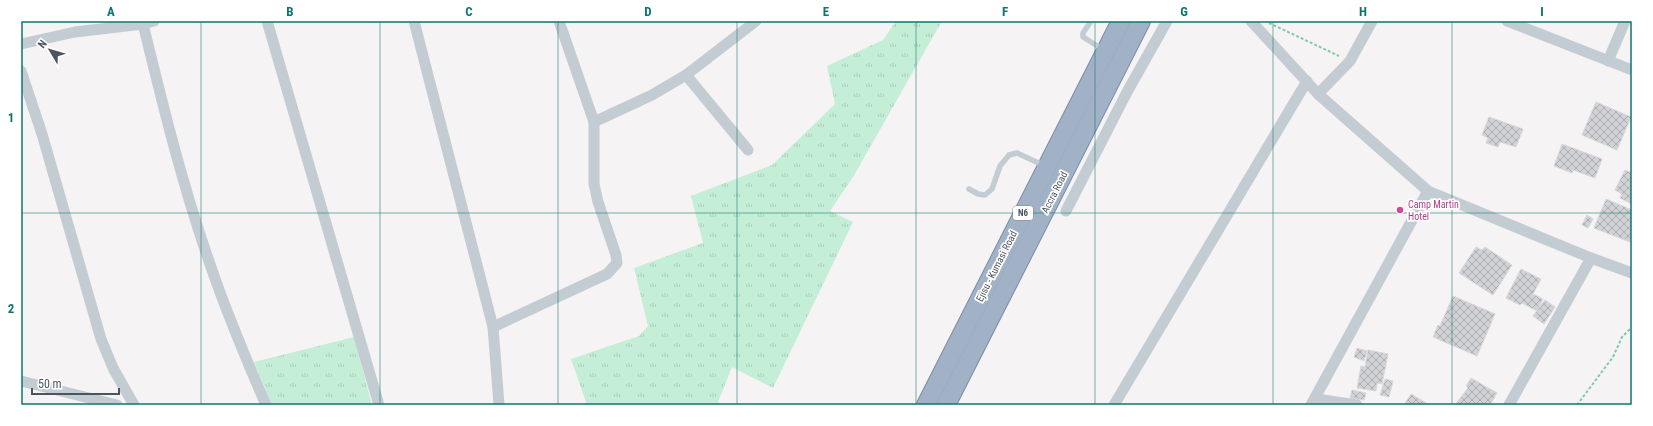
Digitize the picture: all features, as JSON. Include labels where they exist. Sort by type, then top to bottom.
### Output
[{"type":"highway","name":"Ejisu - Kumasi Road","points":[[926,405],[1120,21]]},
{"type":"highway","name":"Accra Road","points":[[946,405],[1141,21]]},
{"type":"street","points":[[21,44],[75,32],[143,24],[154,21]]},
{"type":"street","points":[[268,21],[379,405]]},
{"type":"street","points":[[414,21],[493,327],[499,405]]},
{"type":"street","points":[[493,327],[608,274],[617,263],[616,255],[598,202],[594,184],[594,122],[559,21]]},
{"type":"street","points":[[594,122],[652,95],[686,75],[756,21]]},
{"type":"street","points":[[1066,211],[1127,92],[1167,21]]},
{"type":"street","points":[[1251,21],[1318,94],[1428,191],[1591,258],[1632,273]]},
{"type":"street","points":[[1318,94],[1350,61],[1372,21]]},
{"type":"street","points":[[1507,21],[1632,70]]},
{"type":"street","points":[[1608,61],[1625,21]]},
{"type":"street","points":[[143,24],[176,156],[210,265],[234,330],[266,405]]},
{"type":"street","points":[[21,71],[46,149],[101,339],[113,368],[134,405]]},
{"type":"street","points":[[686,75],[748,150]]},
{"type":"street","points":[[1114,405],[1307,81]]},
{"type":"street","points":[[1357,405],[1314,402],[1428,191]]},
{"type":"street","points":[[1509,405],[1591,258]]},
{"type":"street","points":[[21,381],[117,405]]},
{"type":"lane","points":[[1091,21],[1083,33],[1083,37],[1106,51]]},
{"type":"lane","points":[[969,189],[985,195],[992,189],[1000,166],[1009,155],[1017,153],[1047,167]]},
{"type":"path","points":[[1266,22],[1350,61]]},
{"type":"path","points":[[1577,405],[1613,357],[1622,336],[1632,327]]},
{"type":"green space","points":[[896,21],[942,21],[853,177],[830,211],[853,222],[773,388],[732,367],[718,402],[722,405],[587,405],[571,359],[639,336],[648,326],[634,268],[703,243],[691,196],[772,165],[835,104],[827,66],[883,40]]},
{"type":"green space","points":[[354,337],[372,405],[272,405],[254,362]]},
{"type":"building","points":[[1596,102],[1631,117],[1617,150],[1582,135]]},
{"type":"building","points":[[1489,117],[1523,129],[1516,147],[1500,142],[1498,147],[1486,143],[1488,138],[1482,135]]},
{"type":"building","points":[[1562,144],[1602,159],[1595,178],[1573,170],[1572,173],[1554,166]]},
{"type":"building","points":[[1625,170],[1632,173],[1632,204],[1620,198],[1622,194],[1615,190]]},
{"type":"building","points":[[1606,199],[1632,210],[1632,237],[1630,242],[1594,228]]},
{"type":"building","points":[[1587,215],[1593,219],[1588,228],[1582,225]]},
{"type":"building","points":[[1476,247],[1482,250],[1485,247],[1512,265],[1493,295],[1459,273]]},
{"type":"building","points":[[1521,269],[1541,279],[1533,294],[1543,299],[1537,311],[1522,303],[1520,305],[1506,298]]},
{"type":"building","points":[[1453,296],[1495,314],[1477,356],[1433,337],[1438,325],[1440,326]]},
{"type":"building","points":[[1545,300],[1555,307],[1544,324],[1533,316]]},
{"type":"building","points":[[1357,348],[1367,351],[1364,361],[1354,357]]},
{"type":"building","points":[[1368,350],[1388,354],[1382,384],[1377,383],[1376,391],[1357,388],[1361,366],[1365,367]]},
{"type":"building","points":[[1471,378],[1497,393],[1490,405],[1455,405],[1468,388],[1466,386]]},
{"type":"building","points":[[1385,379],[1393,381],[1389,397],[1380,395]]},
{"type":"building","points":[[1352,390],[1366,393],[1364,400],[1350,398]]},
{"type":"building","points":[[1411,394],[1428,404],[1404,405]]},
{"type":"place","name":"Camp Martin Hotel","points":[[1400,210]]}]
